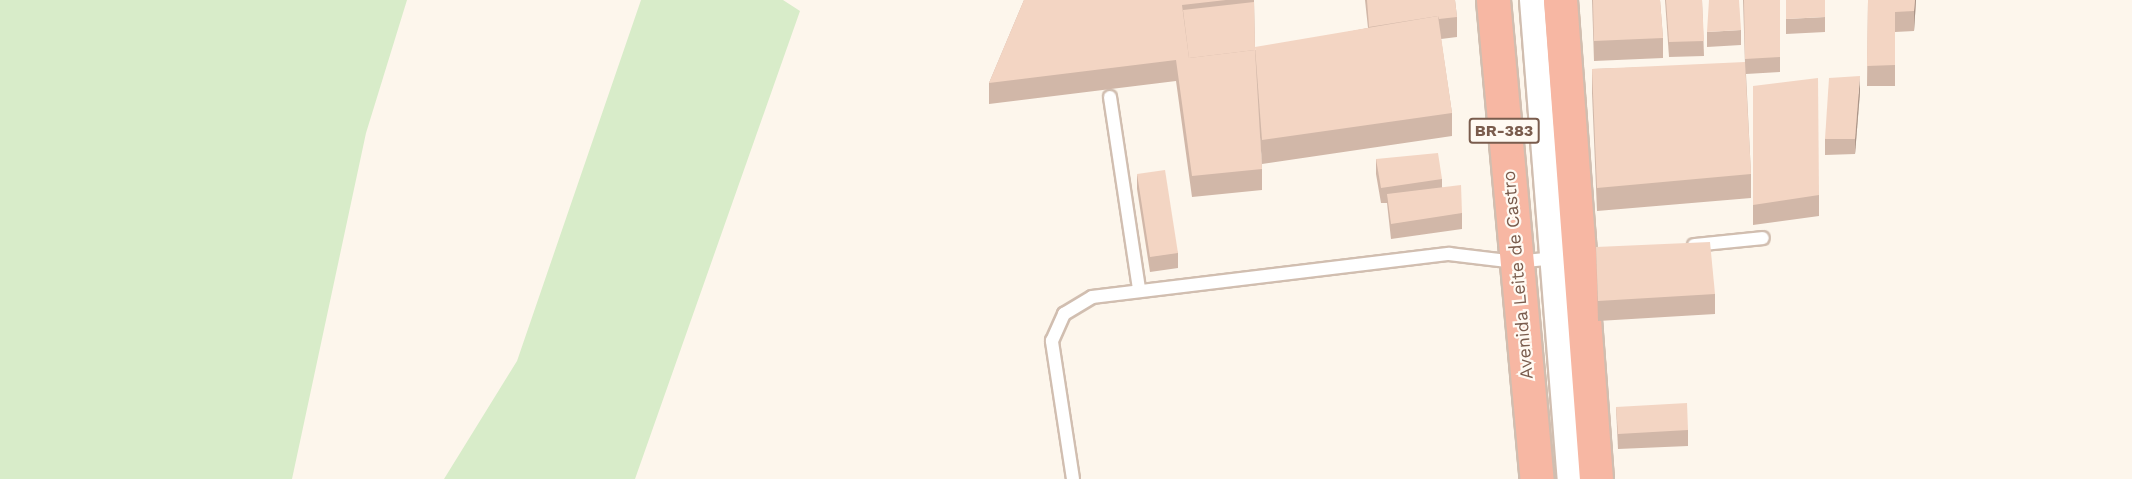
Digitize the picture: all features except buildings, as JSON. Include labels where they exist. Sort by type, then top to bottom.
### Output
[{"type":"highway","name":"Avenida Leite de Castro","points":[[1493,0],[1537,479]]},
{"type":"highway","points":[[1560,0],[1573,256],[1596,479]]},
{"type":"street","points":[[1532,0],[1573,256],[1570,479]]},
{"type":"lane","points":[[1110,98],[1139,290]]},
{"type":"lane","points":[[1682,246],[1762,238]]},
{"type":"lane","points":[[1073,479],[1052,341],[1064,314],[1092,297],[1449,254],[1516,262],[1573,256]]},
{"type":"green space","points":[[0,0],[407,0],[366,133],[292,479],[0,479]]},
{"type":"green space","points":[[641,0],[783,0],[800,11],[635,479],[444,479],[517,361]]}]
